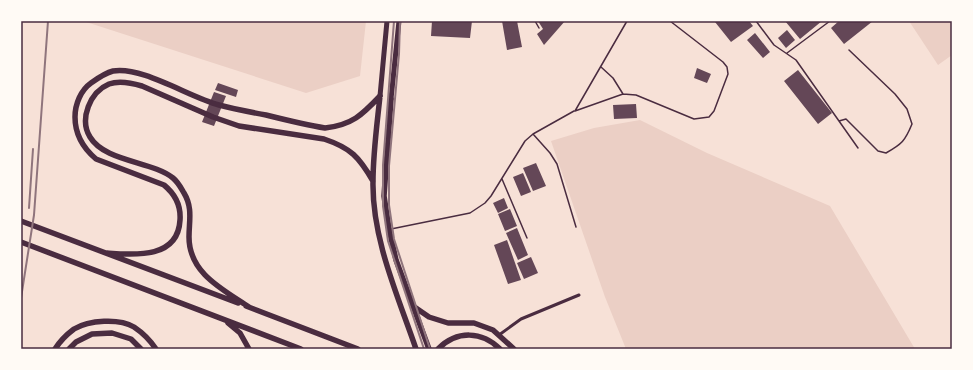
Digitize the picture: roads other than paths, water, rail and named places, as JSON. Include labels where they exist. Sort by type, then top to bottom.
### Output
[{"type":"highway","points":[[387,21],[373,182],[377,222],[381,240],[395,289],[416,349]]},
{"type":"highway","points":[[399,21],[391,99],[384,196],[389,230],[396,260],[429,349]]},
{"type":"highway","points":[[106,253],[136,254],[161,250],[169,245],[178,232],[180,216],[178,202],[169,189],[164,185],[96,159],[87,150],[79,138],[75,124],[75,117],[79,100],[83,91],[89,84],[105,73],[123,71],[139,74],[218,104],[326,128],[342,125],[362,115],[380,96]]},
{"type":"highway","points":[[249,307],[209,280],[197,266],[190,246],[189,208],[186,196],[174,179],[155,170],[102,150],[94,143],[89,136],[86,124],[89,104],[95,95],[110,84],[119,82],[130,83],[142,86],[213,117],[239,126],[324,139],[336,143],[355,156],[363,164],[373,182]]},
{"type":"highway","points":[[21,222],[358,349]]},
{"type":"highway","points":[[21,242],[301,349]]},
{"type":"highway","points":[[413,306],[429,317],[448,323],[474,324],[493,330],[514,349]]},
{"type":"highway","points":[[226,320],[240,333],[248,349]]},
{"type":"highway","points":[[54,349],[62,339],[76,328],[95,322],[117,322],[133,327],[149,339],[156,349]]},
{"type":"highway","points":[[70,349],[76,342],[92,334],[112,333],[132,339],[141,349]]},
{"type":"highway","points":[[438,349],[452,339],[472,335],[488,339],[500,349]]},
{"type":"street","points":[[499,335],[521,319],[579,295]]},
{"type":"lane","points":[[535,21],[539,28]]},
{"type":"lane","points":[[575,111],[627,21]]},
{"type":"lane","points":[[389,230],[470,213],[485,203],[491,196],[525,141],[533,134],[575,111],[623,94],[636,95],[694,119],[709,117],[714,111],[728,74],[727,67],[723,62],[670,21]]},
{"type":"lane","points":[[756,21],[774,45],[796,60],[858,148]]},
{"type":"lane","points":[[787,53],[830,21]]},
{"type":"lane","points":[[839,121],[846,119],[878,151],[886,153],[898,146],[907,137],[912,124],[907,109],[895,94],[849,50]]},
{"type":"lane","points":[[601,67],[613,78],[623,94]]},
{"type":"lane","points":[[533,134],[550,152],[557,164],[576,228]]},
{"type":"lane","points":[[502,179],[527,238]]},
{"type":"railway","points":[[21,298],[34,215],[48,21]]},
{"type":"railway","points":[[394,21],[383,165],[383,206],[388,241],[424,349]]},
{"type":"railway","points":[[400,21],[399,54],[389,166],[389,205],[394,239],[430,349]]},
{"type":"railway","points":[[29,208],[33,149]]}]
